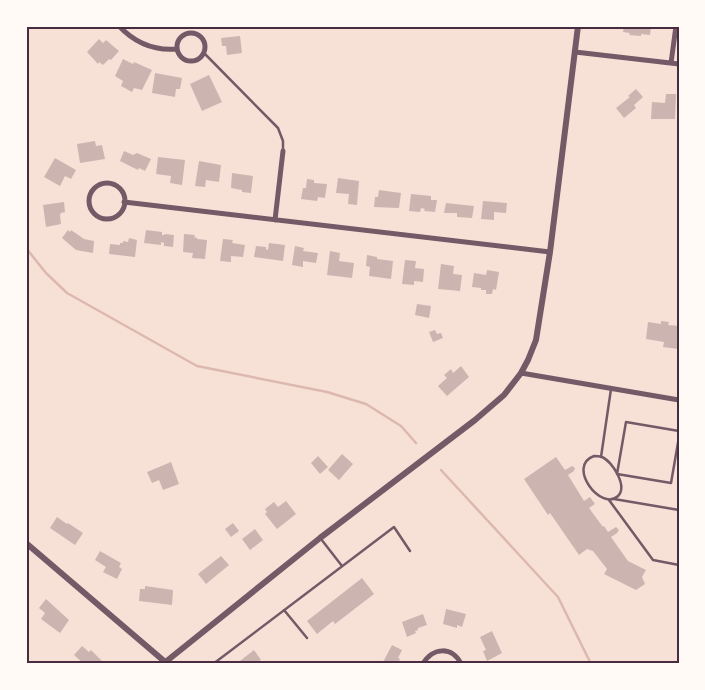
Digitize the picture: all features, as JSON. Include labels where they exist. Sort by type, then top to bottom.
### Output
[{"type":"street","points":[[119,26],[125,33],[141,44],[158,49],[177,49]]},
{"type":"street","points":[[26,543],[163,662],[320,538],[475,420],[504,395],[521,373],[536,340],[550,252],[578,26]]},
{"type":"street","points":[[671,63],[676,26]]},
{"type":"street","points":[[194,33],[204,41],[204,53],[197,60],[188,61],[181,57],[177,49],[179,40],[185,34],[194,33]]},
{"type":"street","points":[[575,52],[679,64]]},
{"type":"street","points":[[275,220],[283,151]]},
{"type":"street","points":[[108,183],[118,186],[124,202],[119,214],[105,219],[95,215],[88,202],[94,188],[108,183]]},
{"type":"street","points":[[124,202],[550,252]]},
{"type":"street","points":[[521,373],[679,400]]},
{"type":"street","points":[[423,664],[430,654],[440,650],[445,650],[455,655],[461,664]]},
{"type":"lane","points":[[204,53],[278,128],[283,141],[283,151]]},
{"type":"lane","points":[[601,457],[611,389]]},
{"type":"lane","points":[[617,474],[626,422],[679,431]]},
{"type":"lane","points":[[617,474],[671,483],[679,437]]},
{"type":"lane","points":[[614,499],[622,489],[621,480],[617,474],[606,460],[601,457],[594,456],[586,460],[583,472],[584,477],[598,496],[609,500],[614,499],[679,510]]},
{"type":"lane","points":[[609,500],[653,560],[679,565]]},
{"type":"lane","points":[[213,664],[394,527],[410,551]]},
{"type":"lane","points":[[320,538],[342,566]]},
{"type":"lane","points":[[284,609],[307,638]]},
{"type":"building","points":[[624,26],[651,26],[650,35],[629,35],[630,33],[623,32]]},
{"type":"building","points":[[240,36],[242,53],[227,55],[226,46],[222,46],[221,38]]},
{"type":"building","points":[[99,39],[103,43],[106,40],[119,51],[111,60],[109,59],[103,65],[99,62],[98,64],[87,52]]},
{"type":"building","points":[[123,59],[152,70],[142,90],[134,88],[132,92],[121,86],[123,81],[115,76]]},
{"type":"building","points":[[155,73],[182,78],[180,89],[176,89],[175,97],[152,93]]},
{"type":"building","points":[[209,75],[222,102],[202,111],[190,84]]},
{"type":"building","points":[[636,89],[643,97],[634,105],[636,108],[624,118],[616,108],[630,97],[628,96]]},
{"type":"building","points":[[666,94],[676,94],[675,119],[651,119],[652,102],[665,103]]},
{"type":"building","points":[[95,141],[96,146],[102,145],[105,159],[80,163],[77,144]]},
{"type":"building","points":[[124,151],[133,155],[137,153],[151,159],[145,171],[139,168],[138,170],[120,161]]},
{"type":"building","points":[[158,157],[185,160],[182,185],[170,183],[171,176],[156,174]]},
{"type":"building","points":[[55,158],[76,170],[71,179],[65,176],[60,186],[44,177]]},
{"type":"building","points":[[199,161],[221,165],[219,182],[206,180],[205,187],[195,186]]},
{"type":"building","points":[[232,173],[253,176],[251,193],[231,188]]},
{"type":"building","points":[[338,178],[359,181],[357,205],[348,204],[349,194],[336,193]]},
{"type":"building","points":[[307,179],[314,180],[314,183],[327,184],[325,198],[318,197],[317,201],[301,199],[303,188],[306,188]]},
{"type":"building","points":[[379,190],[401,193],[399,208],[374,207],[375,197],[378,197]]},
{"type":"building","points":[[411,194],[431,196],[431,200],[437,200],[435,212],[424,211],[425,209],[421,208],[420,212],[409,211]]},
{"type":"building","points":[[483,201],[507,203],[506,213],[494,212],[494,220],[481,219]]},
{"type":"building","points":[[64,202],[65,212],[60,215],[61,224],[46,227],[43,205]]},
{"type":"building","points":[[446,203],[474,206],[472,218],[457,217],[457,213],[444,213]]},
{"type":"building","points":[[68,230],[84,239],[94,241],[93,253],[76,250],[62,238]]},
{"type":"building","points":[[146,230],[162,232],[162,235],[174,235],[173,247],[164,246],[164,243],[161,242],[161,245],[144,243]]},
{"type":"building","points":[[184,234],[195,235],[194,237],[197,239],[207,240],[205,259],[192,258],[193,253],[183,252]]},
{"type":"building","points":[[129,238],[137,240],[135,257],[109,254],[110,244],[120,245],[123,241],[128,242]]},
{"type":"building","points":[[223,239],[233,240],[232,243],[245,245],[243,257],[231,256],[231,262],[220,261]]},
{"type":"building","points":[[269,243],[285,245],[283,261],[254,257],[256,246],[266,247],[268,250]]},
{"type":"building","points":[[295,246],[304,248],[303,251],[318,253],[316,263],[303,261],[303,267],[292,265]]},
{"type":"building","points":[[330,251],[340,253],[339,261],[354,263],[352,278],[327,275]]},
{"type":"building","points":[[367,255],[377,257],[377,259],[393,261],[391,279],[369,276],[370,267],[366,266]]},
{"type":"building","points":[[405,260],[416,261],[415,268],[424,269],[423,282],[414,281],[414,285],[402,284]]},
{"type":"building","points":[[441,264],[454,266],[453,274],[462,275],[460,291],[438,289]]},
{"type":"building","points":[[487,270],[499,272],[496,290],[493,289],[492,294],[486,294],[486,290],[481,290],[481,288],[472,287],[474,273],[486,275]]},
{"type":"building","points":[[417,304],[431,306],[429,318],[415,315]]},
{"type":"building","points":[[661,321],[669,322],[668,325],[679,326],[678,349],[663,347],[664,342],[646,339],[648,322],[661,324]]},
{"type":"building","points":[[435,330],[437,334],[441,333],[443,338],[433,342],[429,332]]},
{"type":"building","points":[[461,366],[469,377],[447,396],[438,386],[447,378],[444,375],[451,369],[453,373]]},
{"type":"building","points":[[342,454],[353,464],[339,480],[328,470]]},
{"type":"building","points":[[318,456],[328,467],[320,474],[311,463]]},
{"type":"building","points":[[556,457],[565,470],[572,466],[575,468],[568,475],[584,501],[590,497],[595,504],[589,508],[603,527],[608,532],[616,527],[619,530],[611,537],[628,561],[646,570],[642,577],[645,584],[636,590],[604,574],[607,569],[593,551],[587,549],[579,555],[550,513],[548,515],[524,479]]},
{"type":"building","points":[[171,462],[179,484],[163,490],[159,480],[152,483],[147,472]]},
{"type":"building","points":[[286,501],[296,514],[277,529],[265,514],[267,512],[265,509],[274,502],[278,507]]},
{"type":"building","points":[[57,517],[83,533],[75,545],[50,528]]},
{"type":"building","points":[[233,523],[239,531],[231,537],[225,529]]},
{"type":"building","points":[[255,529],[263,540],[250,550],[242,539]]},
{"type":"building","points":[[100,551],[121,563],[119,567],[122,569],[117,579],[103,572],[106,567],[95,560]]},
{"type":"building","points":[[221,556],[229,565],[206,584],[198,574]]},
{"type":"building","points":[[362,578],[374,594],[335,624],[333,621],[317,634],[307,621]]},
{"type":"building","points":[[145,586],[173,590],[172,605],[139,601],[140,589],[145,589]]},
{"type":"building","points":[[46,599],[69,620],[60,633],[41,619],[45,613],[39,608]]},
{"type":"building","points":[[446,609],[466,614],[462,627],[457,625],[457,628],[443,624]]},
{"type":"building","points":[[423,614],[427,625],[418,628],[415,631],[416,633],[407,637],[402,622]]},
{"type":"building","points":[[492,631],[502,653],[487,661],[483,651],[486,650],[480,637]]},
{"type":"building","points":[[392,645],[402,650],[398,658],[400,659],[398,664],[382,664]]},
{"type":"building","points":[[82,646],[89,652],[91,650],[105,664],[84,664],[74,655]]},
{"type":"building","points":[[254,650],[261,660],[255,664],[236,664]]},
{"type":"waterway","points":[[26,248],[46,273],[67,293],[197,366],[327,392],[366,404],[401,426],[416,443]]},
{"type":"waterway","points":[[441,470],[558,597],[591,664]]}]
